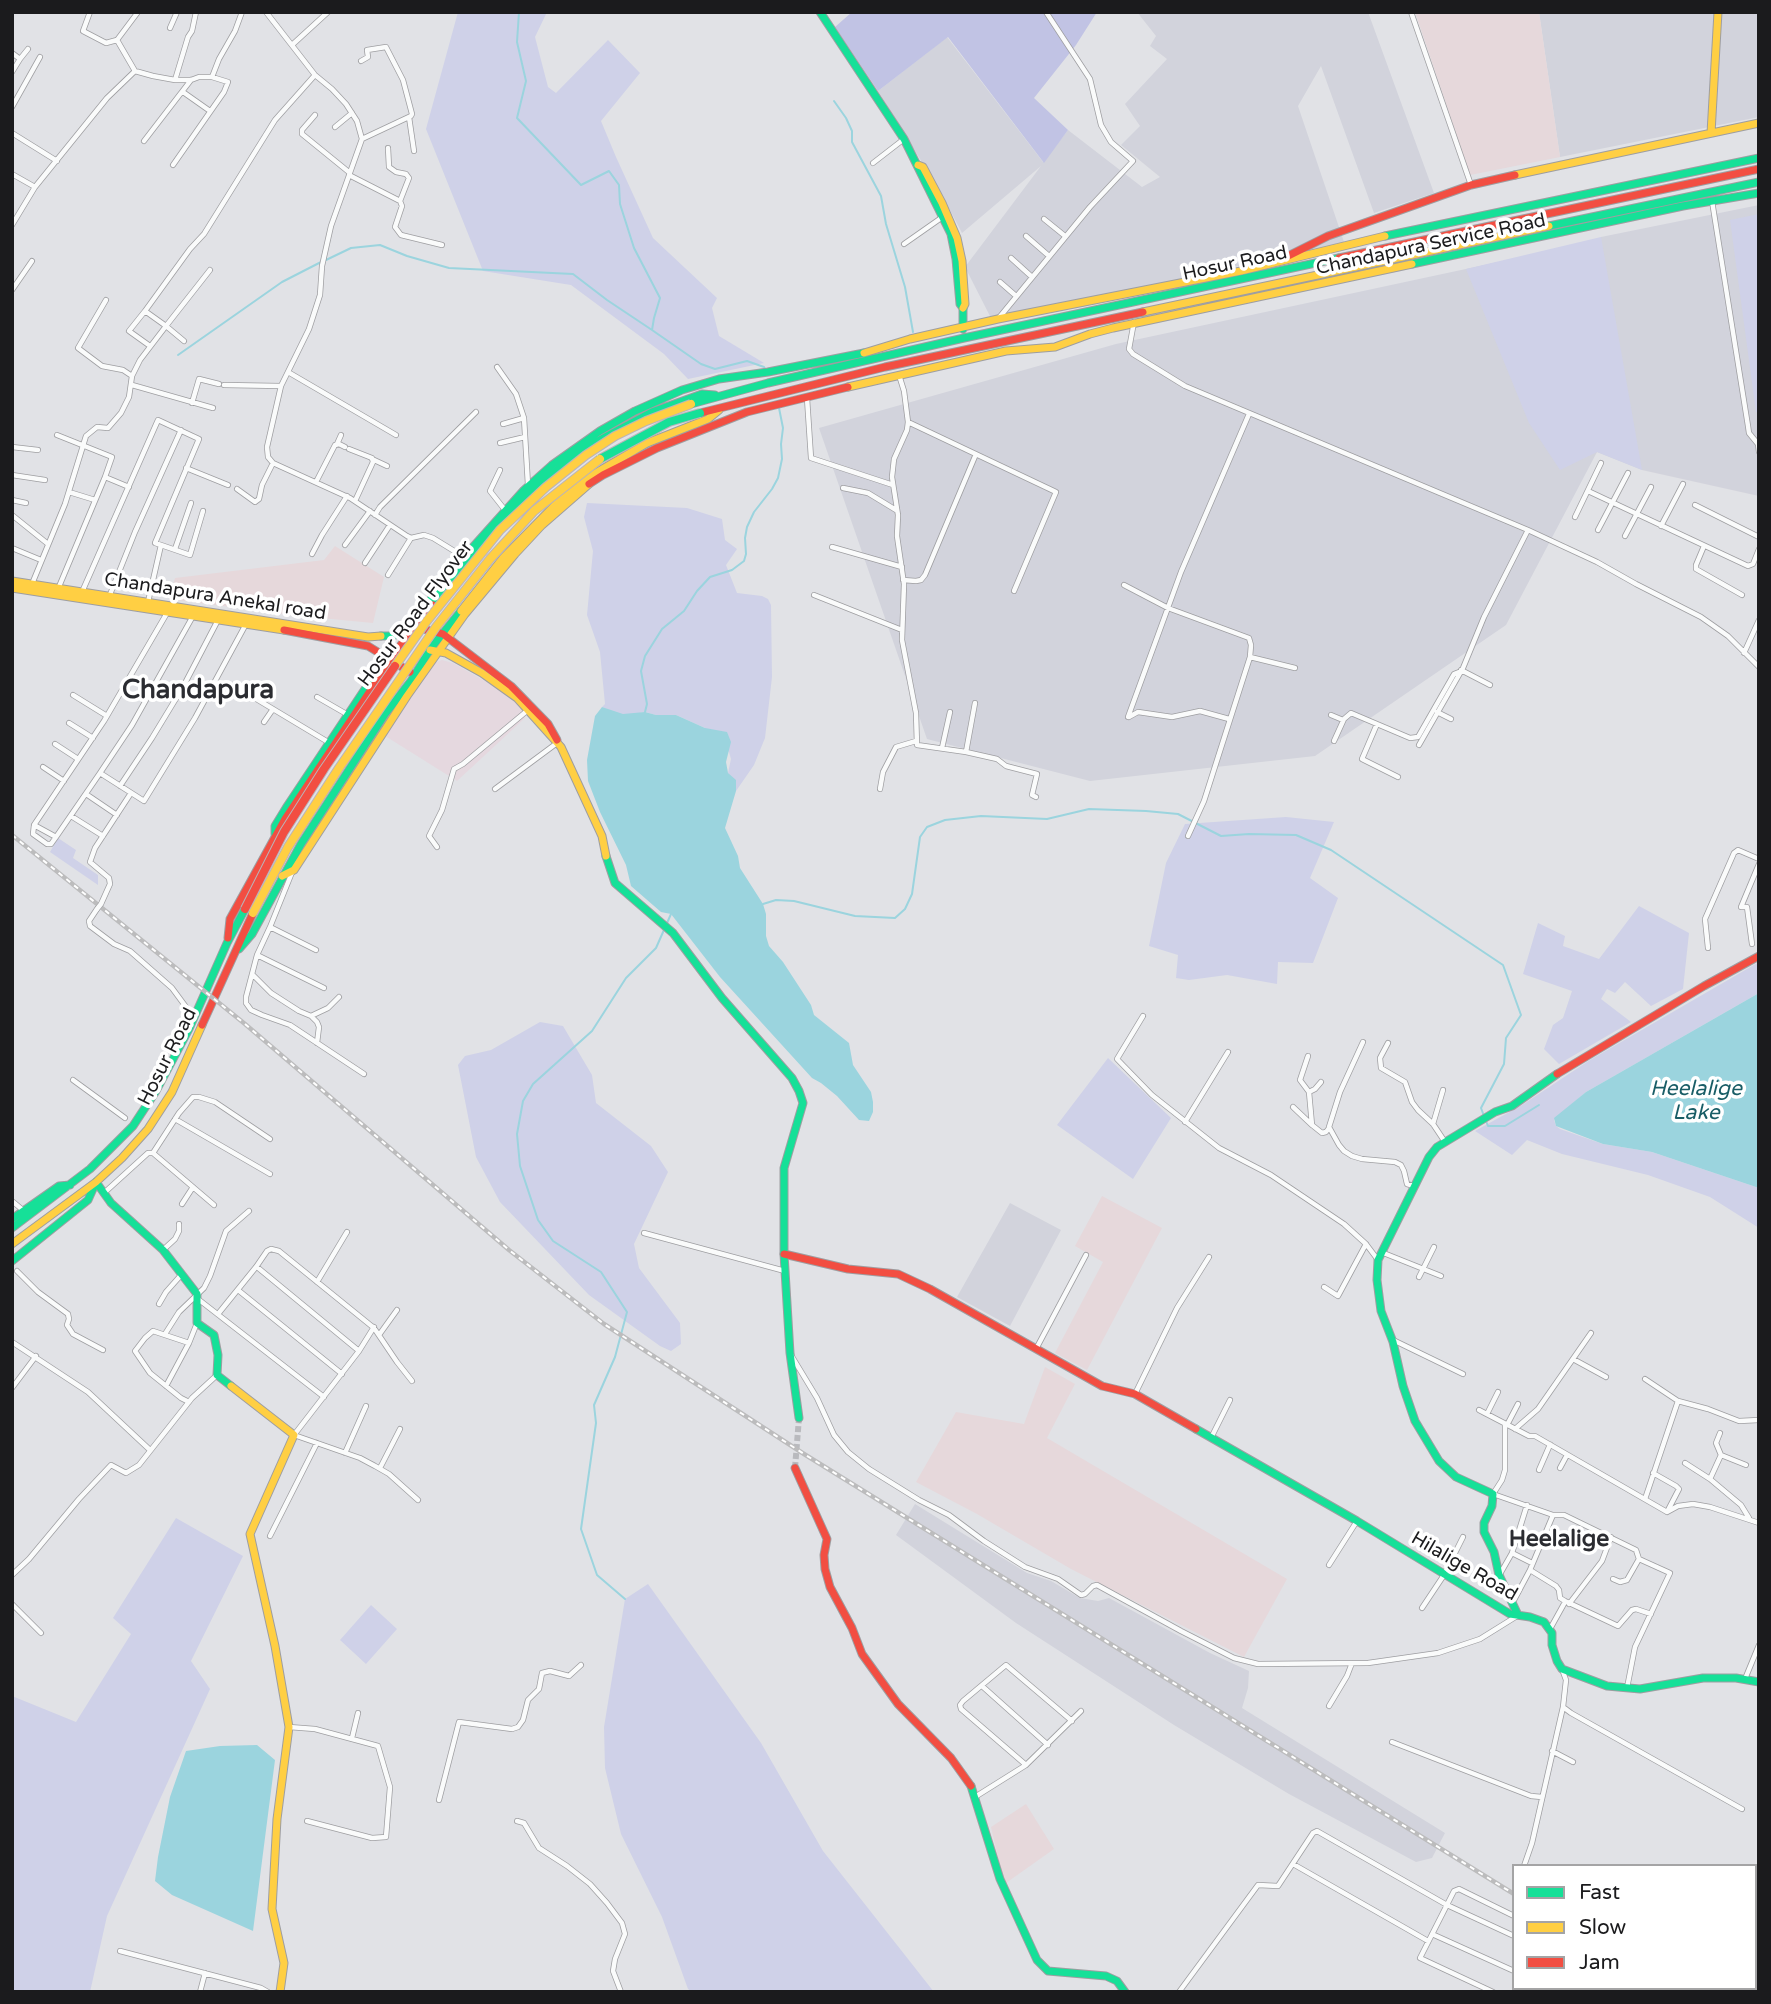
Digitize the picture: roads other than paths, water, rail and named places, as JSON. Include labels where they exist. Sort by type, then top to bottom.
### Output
[{"type":"main road","points":[[820,12],[904,139],[944,216],[955,247],[964,338]]},
{"type":"main road","points":[[1710,133],[1718,12]]},
{"type":"main road","points":[[1283,259],[1328,236],[1471,185],[1759,123]]},
{"type":"main road","points":[[227,943],[230,919],[276,835],[389,658],[464,557],[507,512],[583,442],[643,407],[682,390],[719,379],[872,351],[910,339],[998,319],[1241,271],[1393,234],[1759,158]]},
{"type":"main road","name":"Hosur Road","points":[[720,396],[964,338],[1759,169]]},
{"type":"main road","name":"Hosur Road","points":[[723,407],[886,368],[1134,319],[1759,182]]},
{"type":"main road","name":"Chandapura Service Road","points":[[446,635],[527,541],[586,486],[624,464],[747,412],[1006,351],[1055,347],[1134,319],[1759,193]]},
{"type":"main road","points":[[1497,213],[1500,223]]},
{"type":"main road","points":[[413,627],[528,486],[607,434],[652,412],[702,394],[720,396]]},
{"type":"main road","name":"Hosur Road Flyover","points":[[237,952],[249,911],[284,832],[324,769],[426,622],[500,530],[546,487],[615,436],[646,421],[720,396]]},
{"type":"main road","points":[[282,876],[293,870],[446,635],[503,558],[527,531],[594,474],[647,443],[708,419],[723,407]]},
{"type":"main road","name":"Hosur Road Flyover","points":[[227,943],[339,768],[436,626],[498,549],[534,511],[613,451],[668,422],[723,407]]},
{"type":"main road","points":[[507,512],[527,531]]},
{"type":"main road","name":"Chandapura Anekal road","points":[[12,581],[246,621],[368,637],[393,636],[413,627]]},
{"type":"main road","points":[[12,588],[218,620],[246,621],[368,646],[417,677]]},
{"type":"main road","points":[[413,627],[446,635],[522,695],[548,724],[601,836],[615,883],[665,927],[792,1078],[803,1103],[784,1168],[784,1254],[790,1353],[799,1418]]},
{"type":"main road","points":[[435,651],[446,653],[482,673],[517,698],[559,745]]},
{"type":"main road","points":[[276,835],[275,826],[328,743],[363,702],[389,658]]},
{"type":"main road","points":[[237,952],[252,934],[282,876],[383,717],[417,677]]},
{"type":"main road","points":[[363,702],[383,717]]},
{"type":"main road","name":"Hosur Road","points":[[12,1228],[71,1185],[111,1150],[133,1126],[156,1091],[196,1013],[227,943]]},
{"type":"main road","name":"Hosur Road","points":[[12,1244],[96,1182],[137,1142],[166,1102],[237,952]]},
{"type":"main road","points":[[1518,1615],[1499,1575],[1494,1552],[1484,1532],[1493,1493],[1456,1477],[1438,1461],[1415,1421],[1381,1311],[1377,1280],[1380,1256],[1429,1157],[1437,1147],[1495,1112],[1512,1106],[1556,1073],[1759,956]]},
{"type":"main road","points":[[96,1182],[111,1203],[163,1250],[197,1296],[197,1323],[214,1335],[218,1355],[217,1375],[294,1435],[250,1534],[275,1646],[289,1727],[277,1819],[272,1909],[284,1963],[280,1992]]},
{"type":"main road","points":[[12,1261],[88,1200],[96,1182]]},
{"type":"main road","points":[[12,1219],[59,1186],[71,1185]]},
{"type":"main road","name":"Hilalige Road","points":[[784,1254],[848,1269],[898,1274],[930,1289],[1102,1386],[1135,1394],[1372,1529],[1510,1614],[1544,1622],[1550,1629]]},
{"type":"main road","points":[[795,1468],[827,1539],[825,1562],[830,1587],[852,1628],[862,1654],[898,1704],[951,1758],[971,1785],[1000,1879],[1041,1966],[1048,1971],[1106,1976],[1117,1980],[1125,1992]]},
{"type":"main road","points":[[1550,1629],[1552,1646],[1562,1669],[1607,1686],[1640,1689],[1703,1678],[1759,1682]]},
{"type":"street","points":[[90,12],[83,31],[106,43],[117,40],[138,12]]},
{"type":"street","points":[[170,28],[177,12]]},
{"type":"street","points":[[175,80],[196,12]]},
{"type":"street","points":[[212,76],[235,31],[241,12]]},
{"type":"street","points":[[266,12],[316,75],[352,113],[362,139],[331,226],[322,266],[320,295],[309,328],[281,386],[266,452],[273,463],[347,496],[411,538],[424,535],[433,538],[464,557]]},
{"type":"street","points":[[292,45],[328,12]]},
{"type":"street","points":[[998,319],[1065,236],[1133,161],[1111,142],[1101,125],[1090,79],[1046,12]]},
{"type":"street","points":[[1411,12],[1471,185]]},
{"type":"street","points":[[117,40],[135,71],[175,80],[212,76],[228,82],[224,92],[173,165]]},
{"type":"street","points":[[361,61],[368,57],[367,50],[386,47],[403,80],[412,114],[362,139]]},
{"type":"street","points":[[12,72],[28,48]]},
{"type":"street","points":[[12,53],[20,59]]},
{"type":"street","points":[[12,107],[40,57]]},
{"type":"street","points":[[12,225],[35,187],[107,98],[135,71]]},
{"type":"street","points":[[150,346],[129,331],[204,233],[275,120],[316,75]]},
{"type":"street","points":[[144,141],[191,80]]},
{"type":"street","points":[[183,92],[210,111]]},
{"type":"street","points":[[335,127],[352,113]]},
{"type":"street","points":[[315,116],[302,130],[302,134],[349,174],[400,201]]},
{"type":"street","points":[[408,117],[414,151]]},
{"type":"street","points":[[12,133],[57,161]]},
{"type":"street","points":[[873,163],[904,139]]},
{"type":"street","points":[[388,148],[389,167],[409,178],[394,227],[401,235],[442,246]]},
{"type":"street","points":[[12,174],[35,187]]},
{"type":"street","points":[[1712,201],[1749,433],[1758,444],[1759,452]]},
{"type":"street","points":[[12,210],[19,215]]},
{"type":"street","points":[[904,244],[944,216]]},
{"type":"street","points":[[1044,219],[1065,236]]},
{"type":"street","points":[[1026,236],[1049,256]]},
{"type":"street","points":[[1011,258],[1032,277]]},
{"type":"street","points":[[12,290],[32,261]]},
{"type":"street","points":[[32,584],[69,492],[86,436],[97,427],[108,428],[121,413],[129,397],[132,376],[150,346],[210,270]]},
{"type":"street","points":[[1000,282],[1016,296]]},
{"type":"street","points":[[106,300],[78,348],[102,366],[123,370],[132,376]]},
{"type":"street","points":[[145,311],[184,341]]},
{"type":"street","points":[[1134,319],[1129,348],[1138,359],[1185,386],[1528,530],[1597,562],[1702,617],[1728,636],[1759,667]]},
{"type":"street","points":[[497,368],[516,394],[524,418],[528,486]]},
{"type":"street","points":[[288,372],[396,435]]},
{"type":"street","points":[[900,375],[908,422],[894,459],[893,485],[903,580],[902,630],[916,713],[917,745],[998,759],[1006,766],[1037,774],[1031,795],[1036,797]]},
{"type":"street","points":[[192,403],[199,379],[221,385],[281,386]]},
{"type":"street","points":[[132,385],[213,408]]},
{"type":"street","points":[[807,398],[811,458],[893,485]]},
{"type":"street","points":[[345,545],[373,513],[476,412]]},
{"type":"street","points":[[1229,719],[1200,711],[1172,717],[1138,712],[1128,717],[1181,572],[1249,414]]},
{"type":"street","points":[[503,424],[524,418]]},
{"type":"street","points":[[82,592],[158,420],[199,439],[155,543],[191,555],[203,511]]},
{"type":"street","points":[[908,422],[1056,492],[1014,591]]},
{"type":"street","points":[[108,597],[181,430]]},
{"type":"street","points":[[57,435],[112,457],[58,589]]},
{"type":"street","points":[[316,482],[341,435]]},
{"type":"street","points":[[500,443],[525,437]]},
{"type":"street","points":[[337,444],[387,466]]},
{"type":"street","points":[[12,447],[38,450]]},
{"type":"street","points":[[903,580],[921,580],[925,575],[976,454]]},
{"type":"street","points":[[355,501],[372,466],[372,458]]},
{"type":"street","points":[[237,488],[255,502],[273,463]]},
{"type":"street","points":[[1575,517],[1601,463]]},
{"type":"street","points":[[186,468],[228,485]]},
{"type":"street","points":[[500,470],[490,491],[507,512]]},
{"type":"street","points":[[1598,530],[1628,473]]},
{"type":"street","points":[[12,475],[45,480]]},
{"type":"street","points":[[105,477],[129,487]]},
{"type":"street","points":[[1661,526],[1683,484]]},
{"type":"street","points":[[1625,536],[1651,487]]},
{"type":"street","points":[[843,488],[868,493],[897,510]]},
{"type":"street","points":[[1588,491],[1748,566],[1753,564],[1759,550]]},
{"type":"street","points":[[69,492],[95,500]]},
{"type":"street","points":[[312,554],[347,496]]},
{"type":"street","points":[[12,500],[26,503]]},
{"type":"street","points":[[175,549],[191,503]]},
{"type":"street","points":[[1695,505],[1759,537]]},
{"type":"street","points":[[12,515],[48,544]]},
{"type":"street","points":[[365,563],[390,525]]},
{"type":"street","points":[[1419,745],[1461,671],[1484,617],[1528,530]]},
{"type":"street","points":[[388,575],[411,538]]},
{"type":"street","points":[[148,603],[161,545]]},
{"type":"street","points":[[1704,546],[1696,569],[1742,595]]},
{"type":"street","points":[[832,547],[902,567]]},
{"type":"street","points":[[12,548],[41,560]]},
{"type":"street","points":[[1124,585],[1168,608],[1249,639],[1251,645],[1250,657],[1204,801],[1188,836]]},
{"type":"street","points":[[814,596],[902,630]]},
{"type":"street","points":[[167,612],[107,716],[34,825],[33,834],[47,844],[51,844],[57,837],[132,725],[193,616]]},
{"type":"street","points":[[120,786],[183,687],[218,620]]},
{"type":"street","points":[[100,773],[144,801],[195,718],[246,621]]},
{"type":"street","points":[[1744,653],[1759,622]]},
{"type":"street","points":[[1250,657],[1295,668]]},
{"type":"street","points":[[1334,741],[1343,720],[1351,713],[1410,738],[1419,737],[1454,674],[1461,671],[1490,685]]},
{"type":"street","points":[[233,685],[328,743]]},
{"type":"street","points":[[72,695],[107,716]]},
{"type":"street","points":[[317,696],[350,716]]},
{"type":"street","points":[[967,752],[975,703]]},
{"type":"street","points":[[264,722],[273,709]]},
{"type":"street","points":[[437,847],[429,836],[442,810],[454,769],[528,710]]},
{"type":"street","points":[[942,748],[950,712]]},
{"type":"street","points":[[1437,712],[1451,719]]},
{"type":"street","points":[[1331,715],[1343,720]]},
{"type":"street","points":[[69,723],[93,738]]},
{"type":"street","points":[[1377,724],[1362,759],[1398,777]]},
{"type":"street","points":[[880,789],[884,772],[896,747],[916,741]]},
{"type":"street","points":[[55,744],[78,759]]},
{"type":"street","points":[[495,789],[559,745]]},
{"type":"street","points":[[43,767],[64,780]]},
{"type":"street","points":[[131,793],[95,849],[90,862],[109,878],[110,884],[99,907],[91,916],[90,926],[114,944],[130,951],[172,988],[189,1011],[196,1013]]},
{"type":"street","points":[[86,794],[117,815]]},
{"type":"street","points":[[71,816],[103,836]]},
{"type":"street","points":[[34,825],[57,837]]},
{"type":"street","points":[[1708,948],[1705,919],[1734,853],[1738,850],[1759,859]]},
{"type":"street","points":[[1752,944],[1746,907],[1741,907],[1759,864]]},
{"type":"street","points":[[293,870],[257,955],[246,1003],[261,1016],[290,1025],[364,1074]]},
{"type":"street","points":[[270,927],[316,950]]},
{"type":"street","points":[[257,955],[324,988]]},
{"type":"street","points":[[252,974],[271,993],[317,1022],[317,1043]]},
{"type":"street","points":[[311,1016],[328,1008],[339,997]]},
{"type":"street","points":[[1143,1016],[1117,1059],[1152,1095],[1219,1148],[1270,1175],[1344,1224],[1380,1256],[1441,1276]]},
{"type":"street","points":[[1293,1107],[1322,1133],[1326,1132],[1340,1092],[1363,1042]]},
{"type":"street","points":[[1388,1043],[1380,1058],[1381,1068],[1405,1082],[1412,1102],[1433,1124],[1445,1142]]},
{"type":"street","points":[[1185,1122],[1228,1052]]},
{"type":"street","points":[[1308,1056],[1300,1080],[1309,1092],[1312,1125]]},
{"type":"street","points":[[73,1080],[125,1118]]},
{"type":"street","points":[[1309,1092],[1321,1082]]},
{"type":"street","points":[[1433,1124],[1443,1090]]},
{"type":"street","points":[[153,1153],[193,1097],[215,1102],[270,1139]]},
{"type":"street","points":[[175,1119],[270,1174]]},
{"type":"street","points":[[1329,1127],[1344,1151],[1362,1159],[1395,1161],[1401,1165],[1407,1184],[1414,1186]]},
{"type":"street","points":[[104,1193],[148,1153],[153,1153],[214,1205]]},
{"type":"street","points":[[182,1204],[193,1187]]},
{"type":"street","points":[[12,1200],[24,1211]]},
{"type":"street","points":[[165,1334],[179,1312],[204,1288],[226,1231],[249,1211]]},
{"type":"street","points":[[163,1250],[175,1239],[179,1224]]},
{"type":"street","points":[[317,1282],[347,1232]]},
{"type":"street","points":[[644,1233],[785,1271]]},
{"type":"street","points":[[1324,1287],[1338,1296],[1366,1244]]},
{"type":"street","points":[[1419,1276],[1434,1247]]},
{"type":"street","points":[[218,1314],[267,1251],[279,1251],[374,1327],[412,1381]]},
{"type":"street","points":[[1036,1349],[1086,1255]]},
{"type":"street","points":[[1135,1394],[1177,1308],[1209,1257]]},
{"type":"street","points":[[256,1267],[359,1351]]},
{"type":"street","points":[[17,1271],[38,1292],[68,1314],[67,1325],[73,1334],[103,1350]]},
{"type":"street","points":[[159,1304],[182,1274]]},
{"type":"street","points":[[238,1290],[342,1374]]},
{"type":"street","points":[[197,1296],[324,1397]]},
{"type":"street","points":[[379,1335],[397,1310]]},
{"type":"street","points":[[166,1386],[197,1323]]},
{"type":"street","points":[[374,1327],[342,1374],[294,1435],[380,1468],[418,1500]]},
{"type":"street","points":[[188,1343],[153,1331],[135,1351],[148,1371],[189,1402]]},
{"type":"street","points":[[1515,1429],[1538,1409],[1591,1333]]},
{"type":"street","points":[[1392,1340],[1463,1374]]},
{"type":"street","points":[[12,1342],[88,1392],[150,1450]]},
{"type":"street","points":[[790,1353],[817,1398],[834,1435],[848,1452],[876,1474],[949,1516],[1025,1567],[1058,1579],[1081,1595],[1097,1585],[1234,1658],[1283,1665],[1368,1663],[1438,1653],[1480,1639],[1518,1615]]},
{"type":"street","points":[[12,1388],[36,1356]]},
{"type":"street","points":[[1573,1359],[1606,1377]]},
{"type":"street","points":[[12,1575],[111,1465],[126,1473],[138,1465],[189,1402],[217,1375]]},
{"type":"street","points":[[1645,1379],[1678,1401],[1739,1421],[1759,1420]]},
{"type":"street","points":[[1487,1414],[1498,1392]]},
{"type":"street","points":[[1211,1438],[1230,1400]]},
{"type":"street","points":[[1645,1499],[1678,1401]]},
{"type":"street","points":[[1518,1404],[1506,1425],[1505,1470],[1493,1493],[1553,1515],[1564,1515],[1636,1550],[1639,1559],[1670,1573],[1635,1647],[1627,1688]]},
{"type":"street","points":[[345,1453],[366,1406]]},
{"type":"street","points":[[1479,1410],[1529,1436],[1535,1436],[1667,1512]]},
{"type":"street","points":[[380,1468],[400,1429]]},
{"type":"street","points":[[1720,1433],[1716,1443],[1721,1455],[1746,1465]]},
{"type":"street","points":[[270,1536],[317,1443]]},
{"type":"street","points":[[1539,1471],[1551,1445]]},
{"type":"street","points":[[1560,1468],[1567,1455]]},
{"type":"street","points":[[1710,1479],[1721,1455]]},
{"type":"street","points":[[1685,1463],[1710,1479],[1741,1505],[1749,1518]]},
{"type":"street","points":[[1653,1473],[1679,1489],[1667,1512]]},
{"type":"street","points":[[1667,1512],[1678,1506],[1693,1504],[1759,1522]]},
{"type":"street","points":[[1499,1575],[1512,1553],[1527,1505]]},
{"type":"street","points":[[1512,1602],[1530,1570],[1553,1515]]},
{"type":"street","points":[[1329,1565],[1357,1521]]},
{"type":"street","points":[[1422,1608],[1444,1575],[1463,1537]]},
{"type":"street","points":[[1550,1629],[1567,1602],[1602,1560],[1611,1537]]},
{"type":"street","points":[[1512,1553],[1532,1563]]},
{"type":"street","points":[[1614,1579],[1620,1582],[1627,1580],[1639,1559]]},
{"type":"street","points":[[1530,1570],[1556,1586],[1560,1598],[1618,1626],[1632,1610],[1651,1614]]},
{"type":"street","points":[[12,1604],[41,1633]]},
{"type":"street","points":[[1745,1679],[1759,1645]]},
{"type":"street","points":[[1329,1706],[1352,1663]]},
{"type":"street","points":[[439,1800],[459,1722],[512,1730],[523,1720],[528,1700],[539,1689],[542,1673],[550,1671],[569,1676],[581,1665]]},
{"type":"street","points":[[1026,1765],[961,1709],[963,1701],[1006,1665],[1072,1721]]},
{"type":"street","points":[[1525,1864],[1532,1843],[1563,1707],[1566,1680],[1562,1669]]},
{"type":"street","points":[[982,1686],[1048,1745]]},
{"type":"street","points":[[1563,1707],[1742,1809]]},
{"type":"street","points":[[974,1797],[1026,1765],[1081,1711]]},
{"type":"street","points":[[352,1738],[358,1713]]},
{"type":"street","points":[[289,1727],[315,1729],[378,1746],[390,1787],[386,1838],[372,1838],[307,1821]]},
{"type":"street","points":[[1392,1742],[1531,1796],[1542,1797]]},
{"type":"street","points":[[1552,1751],[1573,1762]]},
{"type":"street","points":[[517,1821],[524,1824],[539,1848],[590,1884],[622,1923],[625,1934],[613,1971],[621,1992]]},
{"type":"street","points":[[1179,1992],[1258,1885],[1278,1886],[1317,1830],[1447,1905],[1512,1935]]},
{"type":"street","points":[[1293,1864],[1428,1941]]},
{"type":"street","points":[[1493,1992],[1420,1958],[1454,1891],[1459,1889],[1512,1915]]},
{"type":"street","points":[[1432,1934],[1512,1970]]},
{"type":"street","points":[[120,1951],[268,1992]]},
{"type":"street","points":[[200,1992],[205,1973]]},
{"type":"water","points":[[602,707],[623,714],[645,712],[676,715],[705,728],[727,732],[731,742],[726,762],[728,773],[736,780],[736,791],[725,828],[738,856],[740,868],[763,904],[769,946],[783,962],[811,1005],[814,1015],[849,1043],[853,1065],[871,1092],[873,1112],[869,1121],[859,1120],[837,1096],[812,1078],[720,977],[671,914],[661,912],[631,886],[626,865],[588,781],[587,760],[595,716]]},
{"type":"water","name":"Heelalige Lake","points":[[1759,993],[1759,1188],[1652,1152],[1603,1144],[1556,1126],[1554,1118],[1586,1092]]},
{"type":"water","points":[[257,1745],[275,1760],[253,1931],[172,1895],[155,1881],[170,1797],[186,1751],[220,1746]]},
{"type":"waterway","points":[[519,12],[517,42],[526,81],[517,118],[581,185],[609,171],[619,185],[620,204],[634,248],[660,298],[652,330],[701,364],[715,369],[747,361],[764,367],[765,370]]},
{"type":"waterway","points":[[834,101],[846,118],[852,131],[852,142],[881,196],[886,224],[905,287],[913,332]]},
{"type":"waterway","points":[[326,260],[351,248],[380,245],[449,268],[573,274],[652,330]]},
{"type":"waterway","points":[[178,355],[282,282],[321,262]]},
{"type":"waterway","points":[[645,712],[647,704],[641,671],[645,656],[662,629],[684,611],[710,577],[732,570],[744,561],[747,527],[754,512],[778,478],[783,428],[779,408]]},
{"type":"waterway","points":[[763,904],[776,900],[794,901],[855,916],[895,918],[905,909],[912,894],[920,837],[927,827],[945,820],[981,816],[1047,819],[1089,809],[1146,811],[1178,814],[1221,836],[1296,835],[1331,850],[1503,965],[1521,1015],[1506,1038],[1504,1064],[1481,1108],[1484,1116]]},
{"type":"waterway","points":[[625,1599],[597,1575],[581,1529],[596,1423],[594,1405],[615,1357],[627,1312],[601,1272],[553,1241],[538,1220],[520,1166],[517,1134],[523,1101],[533,1084],[592,1031],[626,978],[656,948],[671,914]]},
{"type":"waterway","points":[[1486,1121],[1488,1126],[1505,1126],[1539,1105]]},
{"type":"tunnel","points":[[795,1468],[799,1418]]},
{"type":"railway","points":[[12,835],[245,1024],[509,1250],[604,1324],[804,1454],[1512,1893]]},
{"type":"district","name":"Chandapura","points":[[198,691]]},
{"type":"district","name":"Heelalige","points":[[1559,1540]]}]
